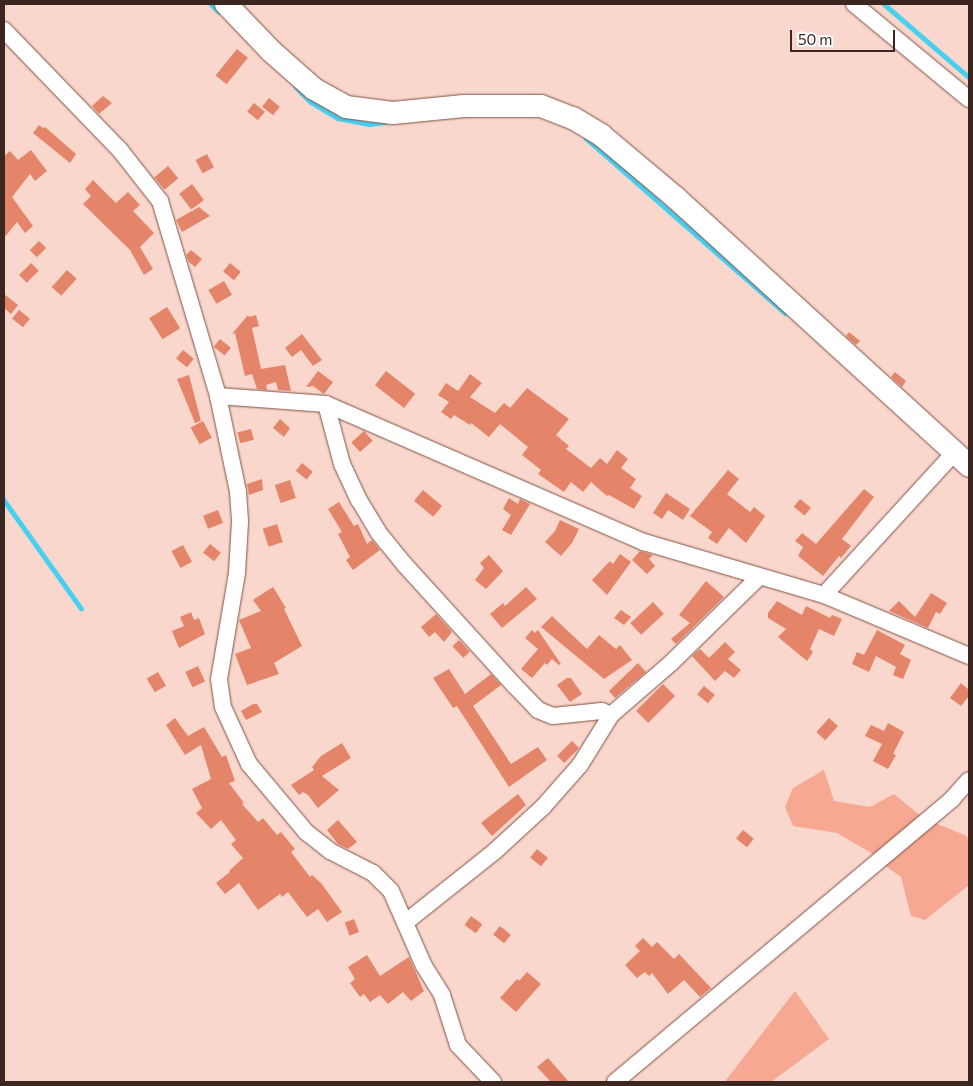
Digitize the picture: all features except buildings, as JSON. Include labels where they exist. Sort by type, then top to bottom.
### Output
[{"type":"street","points":[[226,4],[271,51],[307,83],[346,107],[393,113],[464,106],[541,106],[573,118],[601,136],[676,198],[962,459],[824,595]]},
{"type":"street","points":[[854,4],[969,99]]},
{"type":"street","points":[[4,30],[120,150],[160,201],[218,396],[238,492],[240,522],[237,573],[218,679],[223,707],[249,764],[306,832],[330,851],[373,873],[391,891],[424,966],[442,995],[458,1045],[494,1082]]},
{"type":"street","points":[[218,396],[326,404],[644,542],[824,595],[969,656]]},
{"type":"street","points":[[326,404],[342,464],[359,500],[378,532],[404,564],[514,685],[538,710],[552,716],[602,711],[611,714]]},
{"type":"street","points":[[406,922],[494,852],[561,789],[580,765],[611,714],[671,663],[760,576]]},
{"type":"street","points":[[615,1082],[952,799],[969,780]]},
{"type":"shaded area","points":[[824,770],[834,801],[870,807],[894,794],[922,817],[876,856],[837,833],[793,826],[785,807],[793,788]]},
{"type":"shaded area","points":[[935,823],[967,836],[969,846],[969,885],[925,920],[911,916],[901,877],[883,864]]},
{"type":"shaded area","points":[[795,991],[829,1039],[771,1082],[727,1082],[726,1080]]},
{"type":"waterway","points":[[211,4],[219,12]]},
{"type":"waterway","points":[[884,4],[969,77]]},
{"type":"waterway","points":[[296,87],[311,102],[338,118],[369,124],[385,122]]},
{"type":"waterway","points":[[586,138],[785,313]]},
{"type":"waterway","points":[[4,500],[81,608]]}]
